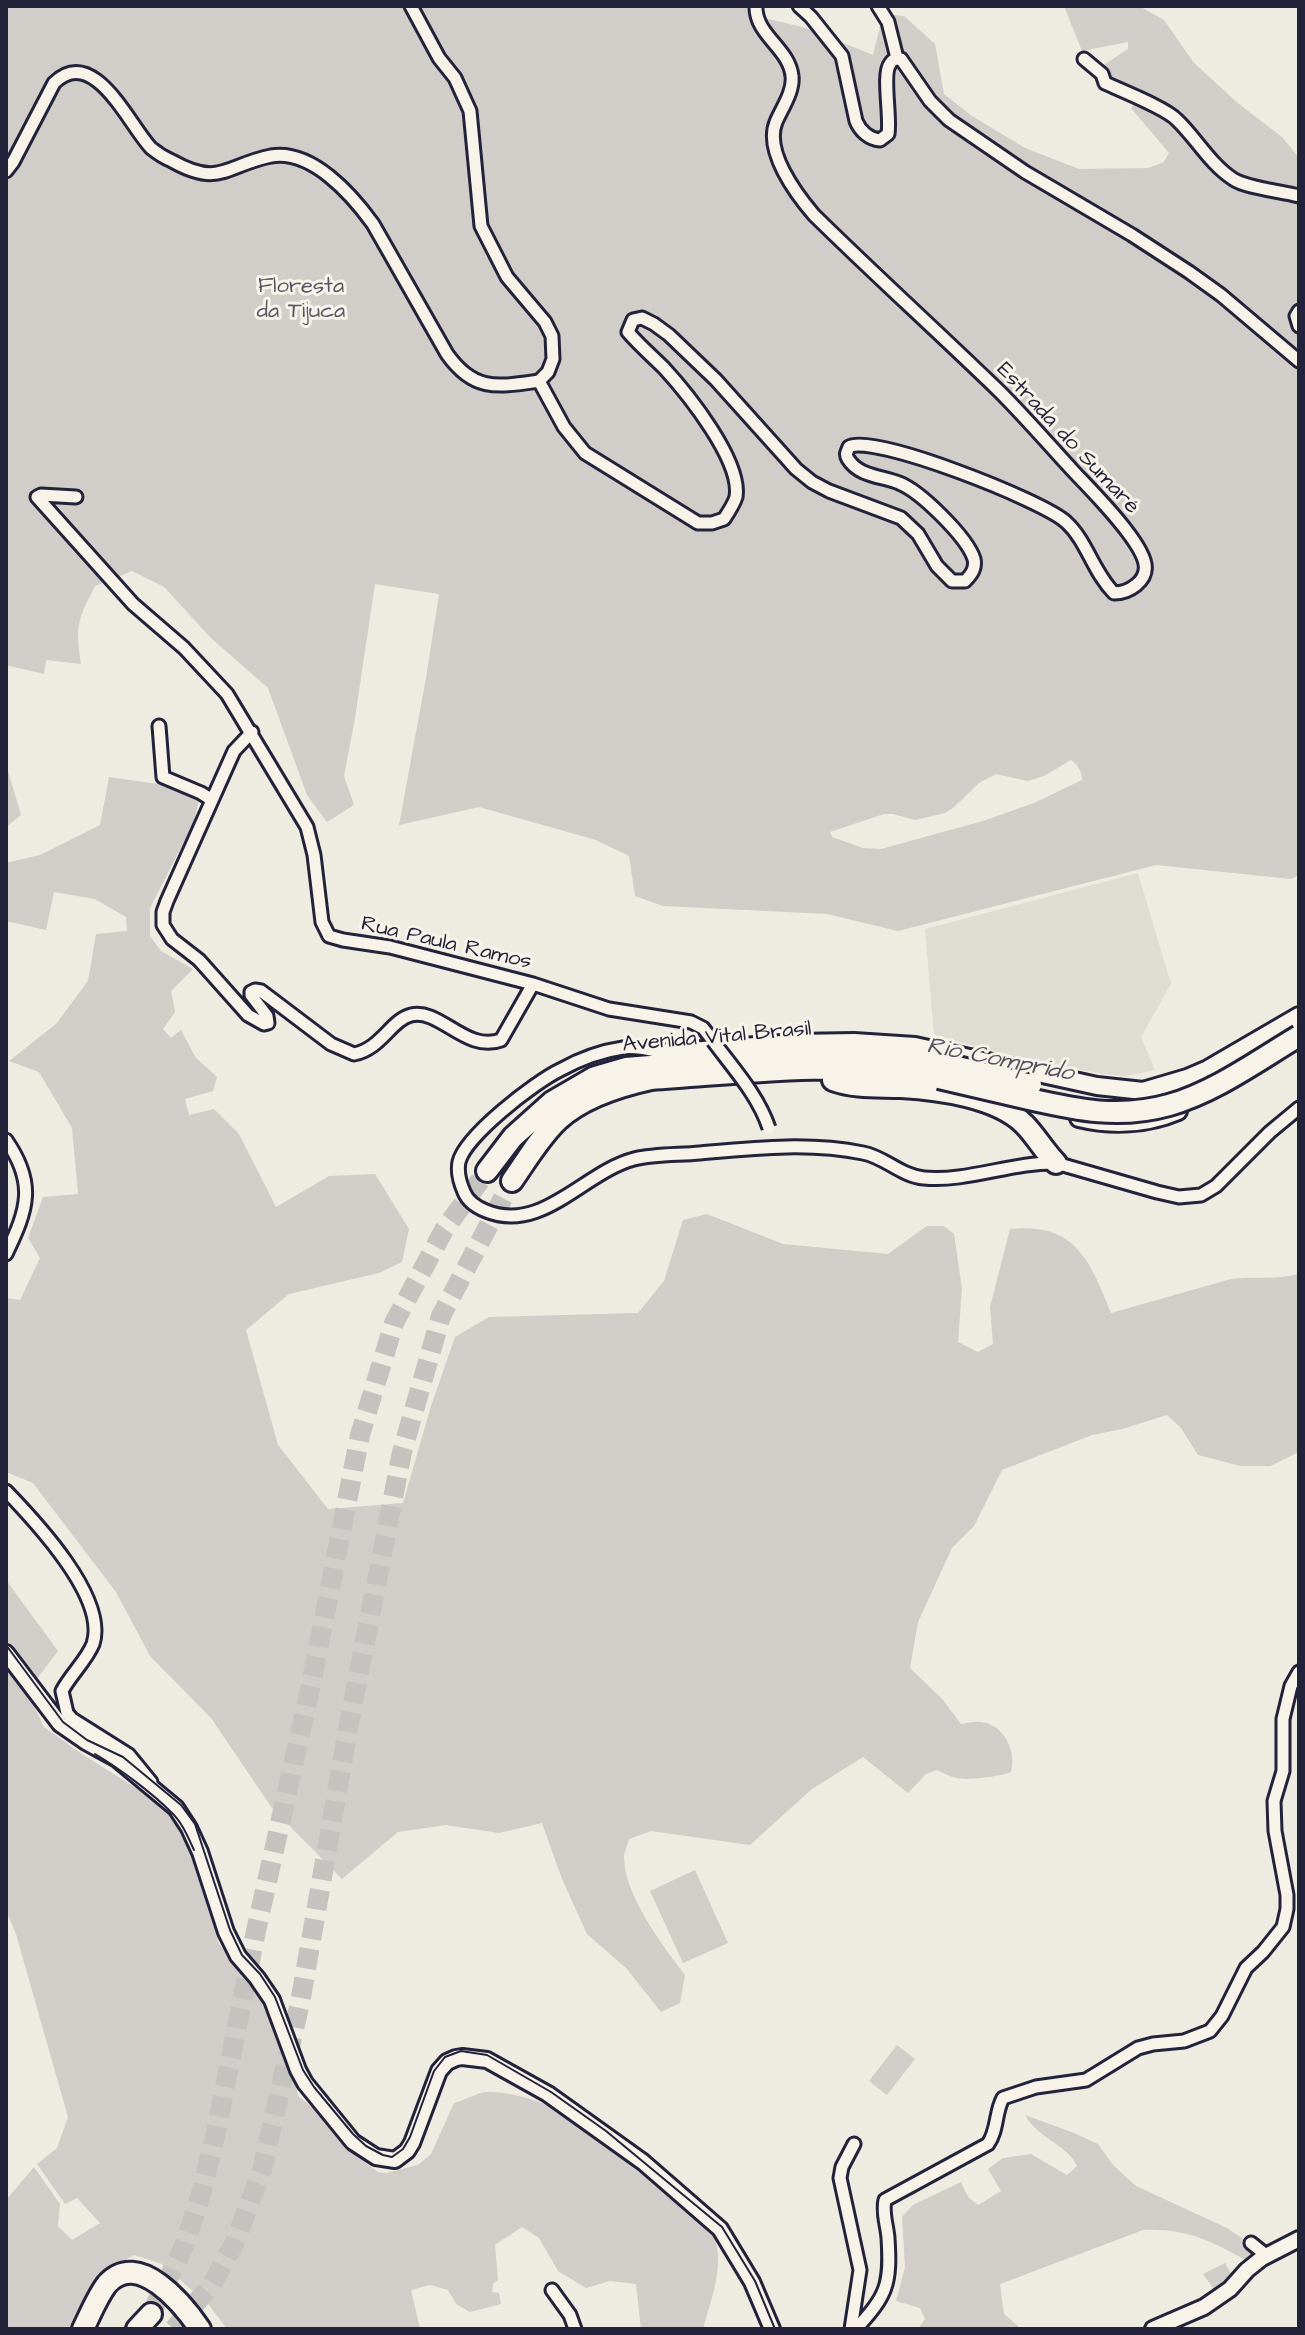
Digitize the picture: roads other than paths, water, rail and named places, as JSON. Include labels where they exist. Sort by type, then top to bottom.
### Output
[{"type":"highway","points":[[940,1071],[1082,1097],[1117,1100],[1145,1097],[1203,1077],[1299,1019]]},
{"type":"highway","points":[[940,1071],[1083,1111],[1138,1112],[1170,1105],[1203,1092],[1299,1036]]},
{"type":"highway","points":[[532,1118],[561,1088],[587,1071],[621,1058],[664,1053]]},
{"type":"highway","name":"Avenida Vital Brasil","points":[[487,1171],[532,1118],[564,1094],[595,1077],[639,1065],[850,1053],[894,1056],[940,1071]]},
{"type":"highway","name":"Avenida Vital Brasil","points":[[512,1181],[556,1122],[584,1102],[618,1087],[651,1079],[818,1068],[940,1071]]},
{"type":"highway","points":[[833,1080],[860,1086],[904,1087],[958,1095],[998,1107],[1025,1125],[1056,1163]]},
{"type":"highway","points":[[618,1087],[833,1080],[964,1087]]},
{"type":"highway","points":[[83,2329],[107,2285],[118,2275],[133,2272],[156,2281],[178,2301],[200,2329]]},
{"type":"main road","points":[[664,1053],[795,1043],[854,1042],[915,1046],[1097,1086],[1143,1091],[1208,1069],[1299,1019]]},
{"type":"main road","points":[[970,1059],[964,1087],[1088,1120],[1111,1123],[1145,1121],[1171,1114],[1212,1096],[1299,1046]]},
{"type":"street","points":[[6,171],[54,83],[70,72],[81,73],[108,90],[152,149],[199,174],[230,170],[280,155],[310,164],[338,183],[373,224],[459,372],[472,379],[500,386],[539,381],[548,372],[553,359],[552,336],[545,322],[507,277],[481,226],[470,111],[455,78],[439,58],[411,6]]},
{"type":"street","name":"Estrada do Sumaré","points":[[539,381],[564,427],[585,453],[698,523],[724,519],[736,497],[735,480],[727,457],[693,402],[628,332],[633,320],[642,318],[669,335],[716,380],[796,469],[829,491],[901,518],[918,534],[937,566],[952,581],[965,581],[973,573],[975,561],[965,542],[935,508],[901,483],[875,477],[848,460],[849,447],[855,444],[886,448],[1024,498],[1066,522],[1114,593],[1123,593],[1143,580],[1146,564],[1111,512],[1002,394],[814,215],[797,194],[775,150],[773,136],[774,126],[791,90],[792,76],[788,64],[761,27],[756,6]]},
{"type":"street","points":[[799,6],[842,56],[856,121],[859,128],[877,140],[888,134],[886,74],[897,58]]},
{"type":"street","points":[[878,6],[888,22],[897,58]]},
{"type":"street","points":[[897,58],[904,61],[930,101],[949,120],[1025,172],[1189,272],[1299,361]]},
{"type":"street","points":[[1084,59],[1102,74],[1105,83],[1175,117],[1201,149],[1233,179],[1254,187],[1299,196]]},
{"type":"street","points":[[1299,311],[1296,316],[1299,326]]},
{"type":"street","name":"Rua Paula Ramos","points":[[76,497],[37,497],[133,604],[184,648],[227,694],[307,827],[314,855],[322,922],[329,936],[390,947],[533,984],[609,1009],[698,1024],[762,1109],[774,1146]]},
{"type":"street","points":[[159,726],[163,777],[212,800]]},
{"type":"street","points":[[252,732],[234,751],[163,912],[163,925],[172,939],[199,960],[248,1015],[258,1022],[268,1023],[251,998],[251,992],[261,991],[331,1044],[354,1054],[372,1047],[404,1019],[416,1014],[477,1041],[493,1043],[501,1040],[533,984]]},
{"type":"street","points":[[664,1053],[623,1048],[597,1055],[559,1070],[527,1091],[465,1148],[458,1164],[459,1181],[465,1196],[475,1207],[490,1213],[503,1216],[531,1214],[634,1159],[774,1146],[865,1153],[915,1177],[930,1178],[1056,1163],[1179,1197],[1201,1195],[1216,1186],[1299,1108]]},
{"type":"street","points":[[6,1140],[23,1169],[27,1190],[25,1205],[6,1254]]},
{"type":"street","points":[[6,1491],[27,1512],[63,1559],[83,1588],[93,1613],[93,1643],[62,1691],[67,1713],[81,1726],[129,1755],[160,1795]]},
{"type":"street","points":[[6,1653],[60,1724],[117,1759],[174,1806],[189,1828],[226,1932],[238,1956],[272,2000],[298,2070],[353,2142],[376,2157],[395,2160],[412,2143],[439,2071],[447,2062],[462,2057],[487,2060],[548,2094],[643,2162],[720,2229],[752,2282],[772,2329]]},
{"type":"street","points":[[854,2329],[880,2303],[885,2289],[888,2237],[883,2208],[885,2200],[988,2144],[1003,2098],[1036,2087],[1086,2080],[1138,2048],[1184,2041],[1210,2031],[1222,2016],[1246,1968],[1283,1927],[1287,1895],[1275,1831],[1274,1801],[1283,1771],[1283,1719],[1291,1686],[1299,1672]]},
{"type":"street","points":[[854,2144],[840,2178],[860,2270],[854,2329]]},
{"type":"street","points":[[1153,2329],[1204,2307],[1230,2289],[1266,2255],[1299,2239]]},
{"type":"street","points":[[1251,2243],[1266,2255]]},
{"type":"street","points":[[552,2290],[570,2315],[575,2329]]},
{"type":"tunnel","points":[[151,2314],[184,2246],[216,2132],[256,1931],[311,1685],[360,1435],[394,1323],[444,1230],[487,1171]]},
{"type":"tunnel","points":[[174,2329],[212,2284],[235,2242],[262,2170],[300,2003],[350,1718],[402,1452],[441,1316],[512,1181]]},
{"type":"tram line","points":[[6,1645],[63,1722],[87,1740],[123,1757],[181,1805],[195,1824],[230,1930],[242,1955],[260,1974],[275,1997],[303,2070],[366,2146],[392,2157],[403,2149],[434,2071],[445,2057],[461,2051],[487,2055],[551,2092],[606,2131],[722,2227],[755,2281],[775,2329]]},
{"type":"tram line","points":[[95,1754],[135,1781],[171,1812],[182,1825],[194,1850]]},
{"type":"park label","name":"Floresta da Tijuca","points":[[301,300]]},
{"type":"water label","name":"Rio Comprido","points":[[1000,1061]]}]
